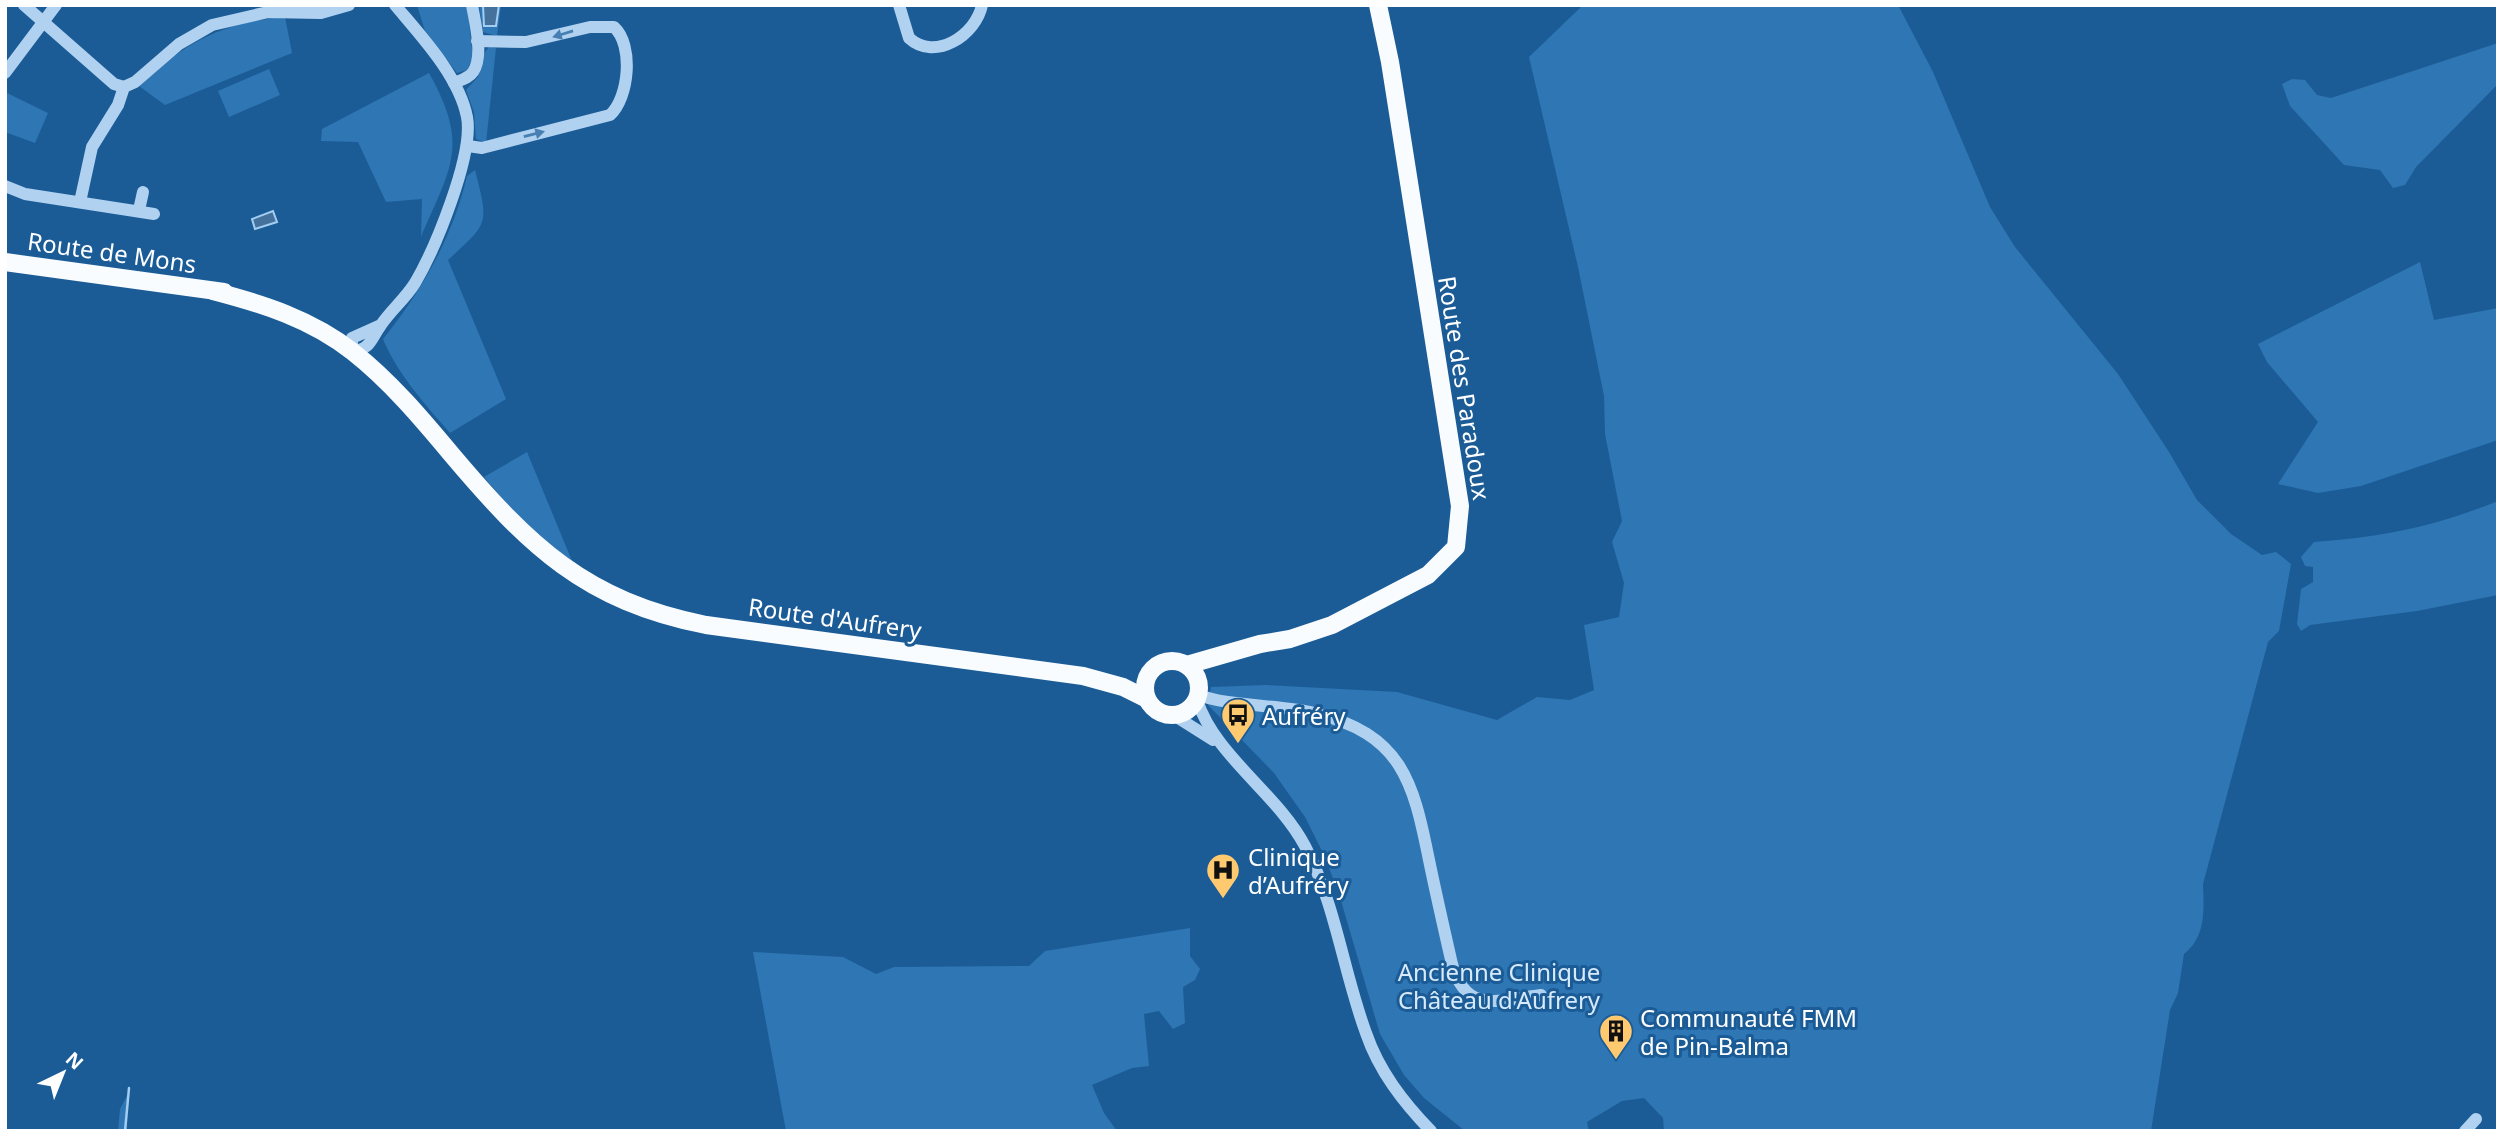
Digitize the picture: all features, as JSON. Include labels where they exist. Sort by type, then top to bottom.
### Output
[{"type":"main road","name":"Route des Paradoux","points":[[1187,665],[1307,634],[1386,599],[1440,566],[1456,547],[1460,536],[1460,506],[1394,83],[1378,5]]},
{"type":"main road","name":"Route de Mons","points":[[5,262],[212,291],[281,311],[357,346],[515,526],[556,562],[587,582]]},
{"type":"main road","name":"Route d'Aufrery","points":[[587,582],[650,611],[706,625],[1083,676],[1124,687],[1147,699]]},
{"type":"main road","points":[[1199,695],[1194,671],[1179,661],[1163,662],[1149,673],[1144,690],[1147,699],[1158,712],[1175,716],[1184,713],[1199,695],[1216,669],[1249,647]]},
{"type":"main road","name":"Route d'Aufrery","points":[[1083,676],[1149,673]]},
{"type":"street","points":[[24,5],[114,84],[124,87],[135,82],[178,44],[212,25],[268,12],[321,13],[349,5]]},
{"type":"street","points":[[5,73],[56,5]]},
{"type":"street","points":[[357,346],[381,325],[405,298],[422,270],[461,172],[468,146],[467,118],[454,83],[395,5]]},
{"type":"street","points":[[454,83],[472,74],[478,41],[472,5]]},
{"type":"street","points":[[899,5],[909,38],[929,49],[969,31],[976,25],[982,5]]},
{"type":"street","points":[[468,146],[482,148],[610,116],[623,99],[626,44],[614,27],[590,27],[526,42],[478,41]]},
{"type":"street","points":[[79,202],[92,147],[118,105],[124,87]]},
{"type":"street","points":[[5,186],[25,194],[154,214]]},
{"type":"street","points":[[139,211],[143,192]]},
{"type":"street","points":[[1431,1131],[1396,1091],[1366,1035],[1328,898],[1303,843],[1273,799],[1230,753],[1203,717],[1199,695],[1298,710],[1337,719],[1389,751],[1402,767],[1415,796],[1452,964],[1462,989],[1469,996],[1484,1001],[1541,995]]},
{"type":"street","points":[[1175,716],[1194,725],[1230,753]]},
{"type":"street","points":[[2465,1131],[2476,1119]]},
{"type":"green space","points":[[417,5],[467,5],[473,57],[467,70],[457,73],[425,31]]},
{"type":"green space","points":[[479,5],[501,5],[497,36],[483,32]]},
{"type":"green space","name":"Ancienne Clinique Château d'Aufrery","points":[[1583,5],[1898,5],[1933,72],[1990,207],[2015,247],[2118,374],[2197,500],[2231,534],[2262,555],[2276,552],[2291,564],[2279,631],[2268,642],[2203,884],[2200,931],[2184,954],[2178,993],[2170,1010],[2151,1131],[1664,1131],[1663,1118],[1644,1098],[1622,1101],[1587,1122],[1589,1131],[1465,1131],[1424,1098],[1404,1075],[1380,1034],[1339,894],[1305,817],[1274,773],[1208,705],[1211,687],[1266,685],[1397,692],[1497,720],[1537,697],[1570,700],[1594,690],[1584,625],[1619,617],[1624,583],[1612,542],[1622,521],[1605,434],[1604,396],[1578,267],[1529,57]]},
{"type":"green space","points":[[285,17],[292,53],[165,105],[139,86],[172,58],[205,37],[242,24]]},
{"type":"green space","points":[[2498,43],[2498,84],[2416,167],[2405,185],[2393,188],[2380,170],[2344,165],[2290,106],[2282,84],[2292,79],[2305,80],[2317,95],[2331,98]]},
{"type":"green space","points":[[489,47],[496,48],[486,143],[476,139],[474,112],[466,90],[478,77],[482,56]]},
{"type":"green space","points":[[269,69],[280,95],[229,117],[218,91]]},
{"type":"green space","points":[[429,73],[442,98],[449,120],[452,156],[448,174],[421,237],[422,199],[386,202],[358,142],[321,141],[322,129]]},
{"type":"green space","points":[[5,92],[48,113],[35,143],[5,132]]},
{"type":"green space","points":[[475,170],[482,202],[482,221],[471,238],[448,260],[506,399],[450,433],[404,377],[383,339],[411,302],[434,262],[445,241],[467,176]]},
{"type":"green space","points":[[2420,262],[2434,320],[2498,308],[2498,440],[2361,486],[2318,493],[2278,484],[2318,422],[2267,362],[2258,344]]},
{"type":"green space","points":[[527,452],[572,561],[535,533],[484,477]]},
{"type":"green space","points":[[2498,501],[2498,595],[2417,611],[2310,625],[2301,631],[2297,624],[2301,589],[2313,582],[2313,567],[2305,566],[2301,557],[2314,542],[2407,529],[2452,518]]},
{"type":"green space","points":[[1190,928],[1190,956],[1200,969],[1195,980],[1183,987],[1185,1023],[1173,1029],[1159,1011],[1144,1014],[1149,1066],[1132,1068],[1092,1085],[1104,1113],[1117,1131],[786,1131],[753,952],[843,957],[876,974],[894,967],[1029,966],[1045,951]]},
{"type":"green space","points":[[128,1094],[127,1131],[118,1131],[120,1109]]},
{"type":"shaded area","points":[[483,5],[499,5],[496,26],[484,26]]},
{"type":"shaded area","points":[[273,211],[277,222],[255,229],[252,219]]},
{"type":"waterway","points":[[125,1131],[129,1088]]},
{"type":"place","name":"Aufréry","points":[[1238,745]]},
{"type":"place","name":"Clinique d’Aufréry","points":[[1223,900]]},
{"type":"place","name":"Communauté FMM de Pin-Balma","points":[[1616,1061]]}]
